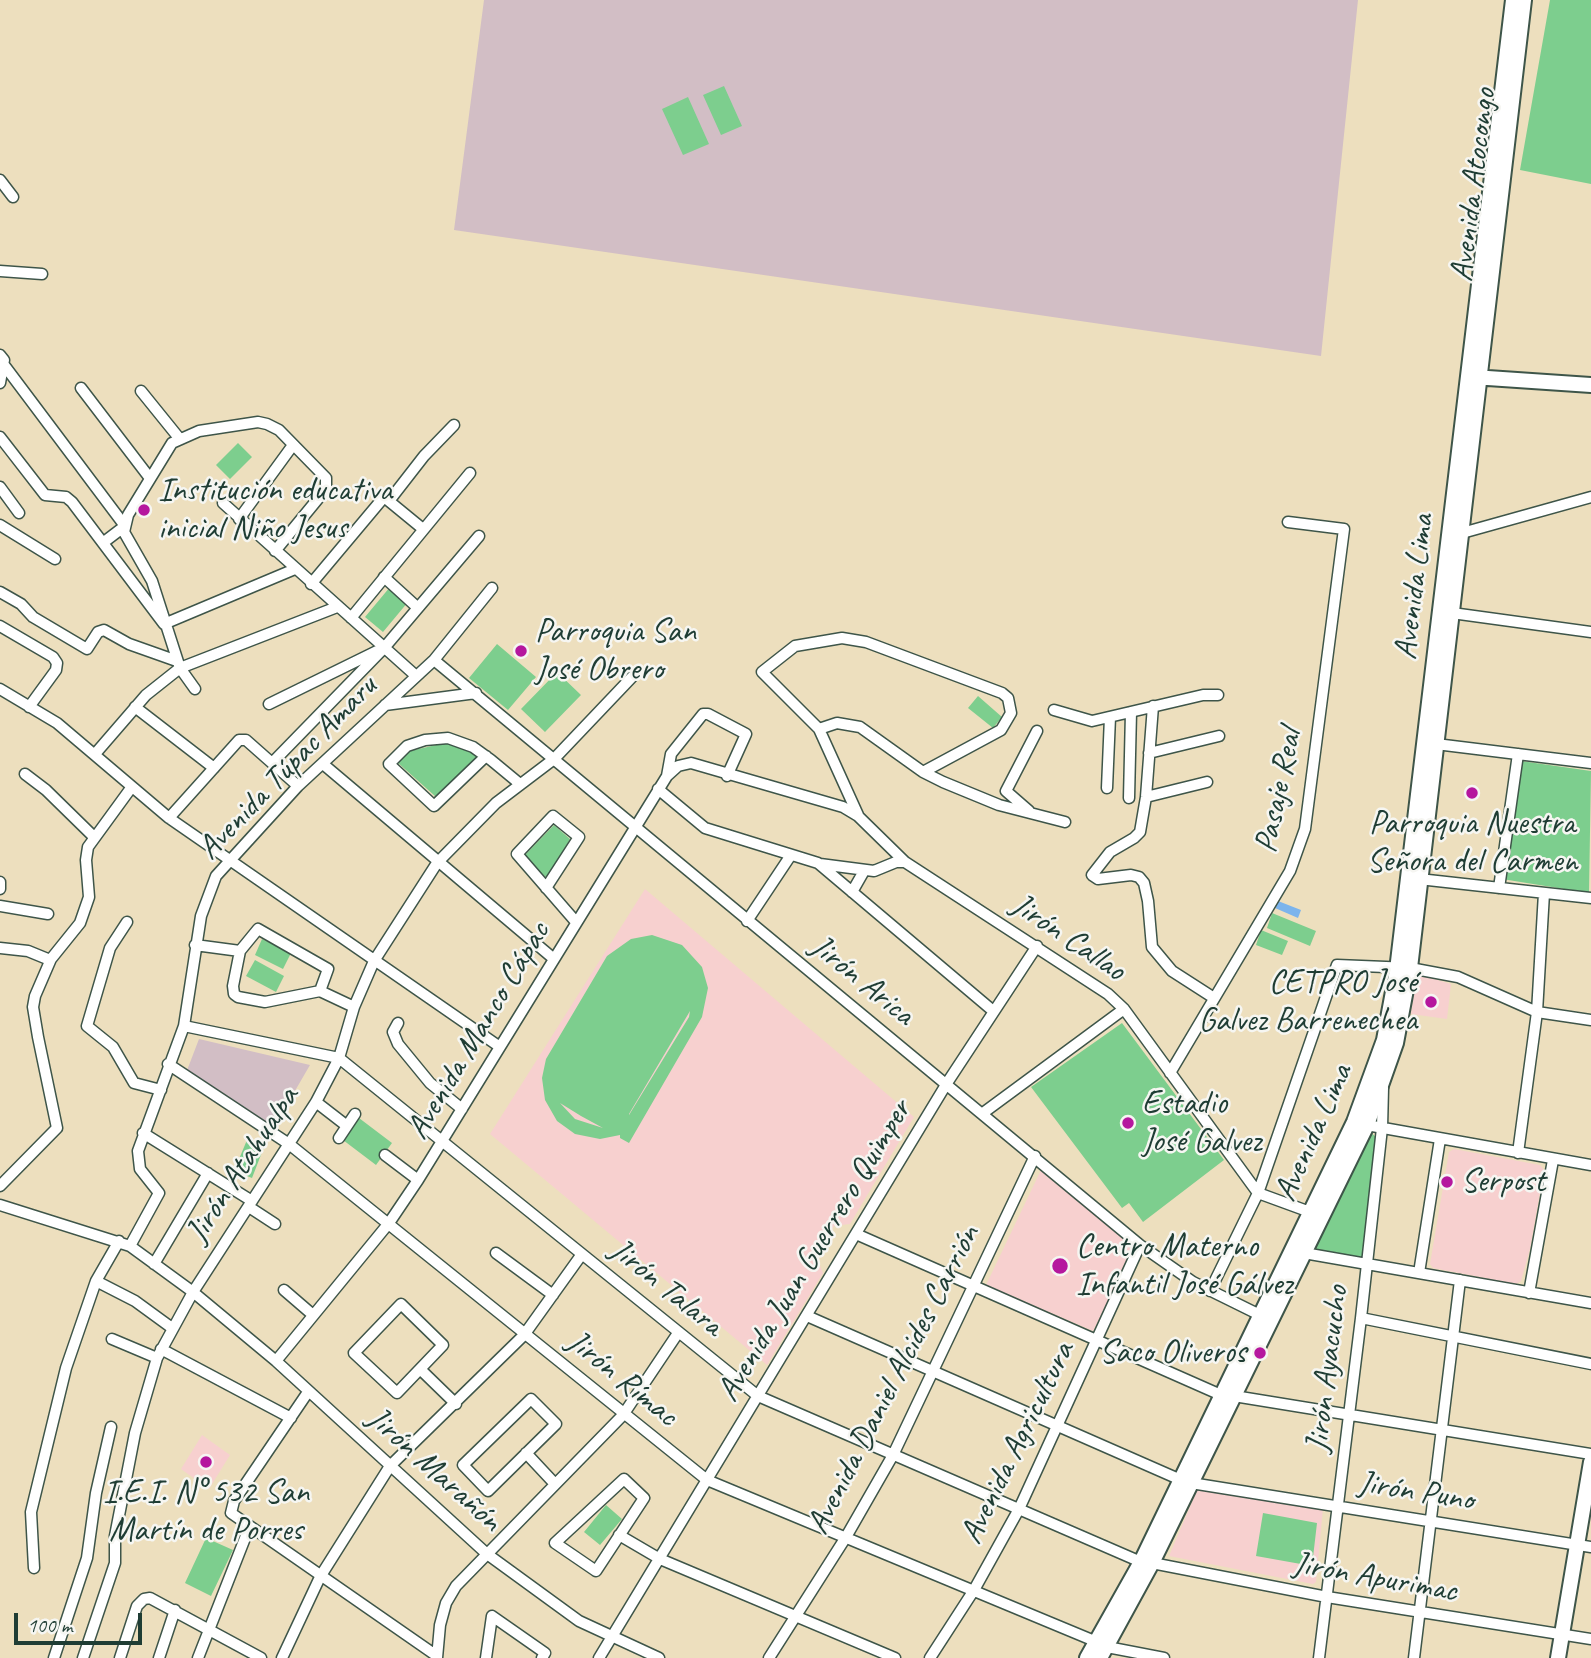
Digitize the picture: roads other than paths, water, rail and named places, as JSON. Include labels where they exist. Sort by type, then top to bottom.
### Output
[{"type":"main road","name":"Avenida Atocongo","points":[[1474,377],[1513,0]]},
{"type":"main road","name":"Avenida Atocongo","points":[[1474,377],[1524,0]]},
{"type":"main road","points":[[1474,377],[1591,385]]},
{"type":"main road","name":"Avenida Lima","points":[[1087,1658],[1101,1649],[1147,1563],[1266,1318],[1310,1212],[1368,1125],[1384,1040],[1403,969],[1419,879],[1462,533],[1474,377]]},
{"type":"main road","name":"Avenida Lima","points":[[1266,1318],[1304,1253],[1368,1125],[1396,1043],[1474,377]]},
{"type":"main road","points":[[1584,1545],[1591,1462]]},
{"type":"main road","points":[[1558,1658],[1591,1512]]},
{"type":"street","points":[[0,180],[13,197]]},
{"type":"street","points":[[0,271],[42,274]]},
{"type":"street","points":[[0,355],[4,365],[125,526],[126,538],[152,581],[179,664],[195,689]]},
{"type":"street","points":[[0,383],[4,365]]},
{"type":"street","points":[[81,388],[149,477]]},
{"type":"street","points":[[141,391],[179,438]]},
{"type":"street","points":[[104,542],[125,526],[164,450],[179,438],[199,431],[258,422],[279,430],[326,478],[328,485],[275,551]]},
{"type":"street","points":[[389,500],[424,456],[454,425]]},
{"type":"street","points":[[0,438],[45,495],[66,497],[72,502],[164,624]]},
{"type":"street","points":[[239,519],[293,445]]},
{"type":"street","points":[[351,618],[470,473]]},
{"type":"street","points":[[0,487],[19,513]]},
{"type":"street","points":[[312,584],[384,497],[423,529]]},
{"type":"street","points":[[1462,533],[1591,497]]},
{"type":"street","points":[[223,503],[415,675]]},
{"type":"street","name":"Pasaje Real","points":[[1170,1073],[1298,854],[1310,802],[1344,529],[1288,522]]},
{"type":"street","points":[[0,525],[55,559]]},
{"type":"street","points":[[272,763],[384,648],[480,536]]},
{"type":"street","points":[[164,624],[295,569]]},
{"type":"street","points":[[384,577],[418,608]]},
{"type":"street","name":"Avenida Túpac Amaru","points":[[130,1246],[159,1193],[139,1169],[138,1151],[184,1026],[195,944],[206,897],[228,860],[298,786],[434,660],[492,588]]},
{"type":"street","points":[[0,592],[21,604],[33,617],[87,649],[98,632],[104,630],[129,644],[179,664]]},
{"type":"street","points":[[95,754],[135,706],[179,664],[337,607]]},
{"type":"street","points":[[1452,613],[1591,632]]},
{"type":"street","points":[[0,626],[54,657],[57,663],[56,670],[29,707]]},
{"type":"street","points":[[858,816],[819,729],[762,672],[795,646],[842,638],[866,642],[1002,693],[1008,698],[1011,713],[1000,730],[923,772]]},
{"type":"street","points":[[269,704],[384,648]]},
{"type":"street","name":"Jirón Arica","points":[[434,660],[1140,1245],[1210,1291],[1266,1318]]},
{"type":"street","name":"Jirón Atahualpa","points":[[83,1658],[115,1563],[115,1536],[135,1433],[159,1353],[193,1292],[316,1102],[339,1058],[354,1007],[374,961],[437,863],[473,823],[554,759],[632,677]]},
{"type":"street","points":[[0,689],[57,723],[169,818],[500,1047]]},
{"type":"street","points":[[384,706],[476,693]]},
{"type":"street","points":[[1054,710],[1086,721],[1203,695],[1218,695]]},
{"type":"street","points":[[135,706],[214,768]]},
{"type":"street","points":[[1153,706],[1146,797],[1140,832],[1110,852],[1092,875],[1098,879],[1131,875],[1139,877],[1144,883],[1148,901],[1152,947],[1172,971],[1214,998]]},
{"type":"street","points":[[1129,798],[1130,712]]},
{"type":"street","name":"Avenida Manco Cápac","points":[[276,1362],[389,1223],[418,1180],[667,776],[671,754],[703,714],[708,714],[746,734],[727,776]]},
{"type":"street","points":[[1107,788],[1110,717]]},
{"type":"street","points":[[819,729],[837,723],[860,727],[923,772],[999,805],[1065,822]]},
{"type":"street","points":[[1030,813],[1006,791],[1037,732]]},
{"type":"street","points":[[1149,753],[1219,736]]},
{"type":"street","points":[[486,756],[434,806],[389,764],[408,746],[425,740],[448,738],[473,747],[486,756],[520,784]]},
{"type":"street","points":[[169,818],[239,740],[246,740],[298,786]]},
{"type":"street","points":[[1436,744],[1591,763]]},
{"type":"street","points":[[1499,888],[1518,754]]},
{"type":"street","points":[[667,776],[685,763],[843,807],[858,816]]},
{"type":"street","points":[[323,764],[437,863],[554,959]]},
{"type":"street","points":[[25,774],[47,790],[93,837]]},
{"type":"street","points":[[1146,797],[1207,782]]},
{"type":"street","points":[[0,1186],[57,1128],[33,1007],[50,960],[80,923],[89,897],[86,860],[93,837],[131,788]]},
{"type":"street","points":[[658,789],[705,828],[818,863],[864,872],[905,862]]},
{"type":"street","points":[[547,888],[579,837],[553,816],[517,853],[576,922]]},
{"type":"street","name":"Jirón Callao","points":[[858,816],[905,862],[1037,946],[1108,994],[1124,1009],[1258,1193]]},
{"type":"street","points":[[747,921],[791,855]]},
{"type":"street","points":[[818,863],[992,1010]]},
{"type":"street","points":[[852,892],[864,872]]},
{"type":"street","points":[[1419,879],[1591,898]]},
{"type":"street","points":[[0,882],[0,889]]},
{"type":"street","points":[[1518,1153],[1537,1012],[1544,893]]},
{"type":"street","points":[[0,906],[48,914]]},
{"type":"street","points":[[127,922],[110,948],[87,1026],[113,1047],[134,1083],[161,1090]]},
{"type":"street","points":[[320,990],[328,969],[267,933],[258,929],[240,951],[233,986],[234,994],[239,997],[265,1002],[320,990],[354,1007]]},
{"type":"street","points":[[195,944],[240,951]]},
{"type":"street","name":"Avenida Juan Guerrero Quimper","points":[[600,1658],[947,1083],[992,1010],[1037,946]]},
{"type":"street","points":[[0,948],[28,951],[50,960]]},
{"type":"street","points":[[1210,1291],[1258,1193],[1337,965],[1403,969],[1458,977],[1537,1012],[1591,1020]]},
{"type":"street","points":[[983,1113],[1124,1009]]},
{"type":"street","points":[[398,1023],[393,1032],[398,1044],[430,1083],[462,1109]]},
{"type":"street","name":"Jirón Talara","points":[[184,1026],[339,1058],[758,1396],[1147,1563]]},
{"type":"street","name":"Jirón Rímac","points":[[169,1064],[289,1144],[707,1480],[974,1590],[1101,1649],[1164,1658]]},
{"type":"street","points":[[316,1102],[347,1126]]},
{"type":"street","points":[[339,1138],[355,1114]]},
{"type":"street","points":[[1368,1125],[1591,1165]]},
{"type":"street","name":"Jirón Ayacucho","points":[[1319,1658],[1367,1264],[1368,1125]]},
{"type":"street","points":[[143,1133],[208,1174],[275,1224]]},
{"type":"street","points":[[1419,1273],[1440,1139]]},
{"type":"street","points":[[385,1155],[418,1180]]},
{"type":"street","name":"Avenida Daniel Alcides Carrión","points":[[769,1658],[846,1537],[893,1455],[1035,1156]]},
{"type":"street","points":[[1529,1293],[1553,1160]]},
{"type":"street","points":[[154,1264],[208,1174]]},
{"type":"street","points":[[1258,1193],[1310,1212]]},
{"type":"street","name":"Jirón Marañón","points":[[0,1205],[130,1246],[193,1292],[276,1362],[487,1554],[548,1601],[612,1638],[659,1658]]},
{"type":"street","points":[[856,1234],[974,1288],[1228,1396],[1591,1454]]},
{"type":"street","points":[[34,1568],[31,1512],[66,1367],[96,1281],[119,1241]]},
{"type":"street","name":"Avenida Agricultura","points":[[930,1658],[974,1590],[1019,1509],[1140,1245]]},
{"type":"street","points":[[496,1253],[553,1295]]},
{"type":"street","points":[[1304,1253],[1591,1303]]},
{"type":"street","points":[[282,1658],[320,1577],[390,1466],[524,1335],[582,1254]]},
{"type":"street","points":[[1414,1658],[1460,1280]]},
{"type":"street","points":[[96,1281],[135,1301],[172,1328]]},
{"type":"street","points":[[284,1290],[313,1315]]},
{"type":"street","points":[[401,1304],[443,1345],[420,1369],[397,1394],[354,1353],[401,1304]]},
{"type":"street","name":"Jirón Puno","points":[[807,1316],[1186,1481],[1584,1545]]},
{"type":"street","points":[[1361,1318],[1591,1364]]},
{"type":"street","points":[[308,1392],[234,1501],[231,1513],[437,1657],[446,1603],[456,1586],[623,1415],[678,1333]]},
{"type":"street","points":[[112,1339],[159,1353],[290,1418]]},
{"type":"street","points":[[420,1369],[456,1404]]},
{"type":"street","points":[[531,1399],[556,1424],[526,1453],[488,1491],[463,1465],[531,1399]]},
{"type":"street","points":[[54,1658],[87,1558],[96,1493],[111,1427]]},
{"type":"street","points":[[526,1453],[555,1484]]},
{"type":"street","points":[[624,1479],[644,1498],[620,1535],[596,1571],[555,1543],[624,1479]]},
{"type":"street","points":[[198,1658],[249,1528]]},
{"type":"street","points":[[620,1535],[660,1559],[895,1658]]},
{"type":"street","name":"Jirón Apurimac","points":[[1147,1563],[1326,1597],[1591,1639]]},
{"type":"street","points":[[121,1658],[137,1606],[144,1598],[150,1598],[261,1658]]},
{"type":"street","points":[[159,1658],[175,1610]]},
{"type":"street","points":[[486,1658],[492,1616],[545,1653],[542,1658]]},
{"type":"water","points":[[1278,901],[1301,910],[1298,918],[1275,908]]},
{"type":"place","name":"Institución educativa inicial Niño Jesus","points":[[144,510]]},
{"type":"place","name":"Parroquia San José Obrero","points":[[521,651]]},
{"type":"place","name":"Parroquia Nuestra Señora del Carmen","points":[[1472,793]]},
{"type":"place","name":"CETPRO José Galvez Barrenechea","points":[[1431,1002]]},
{"type":"place","name":"Estadio José Galvez","points":[[1128,1123]]},
{"type":"place","name":"Serpost","points":[[1447,1182]]},
{"type":"place","name":"Centro Materno Infantil José Gálvez","points":[[1060,1266]]},
{"type":"place","name":"Saco Oliveros","points":[[1260,1353]]},
{"type":"place","name":"I.E.I. N° 532 San Martín de Porres","points":[[206,1462]]}]
